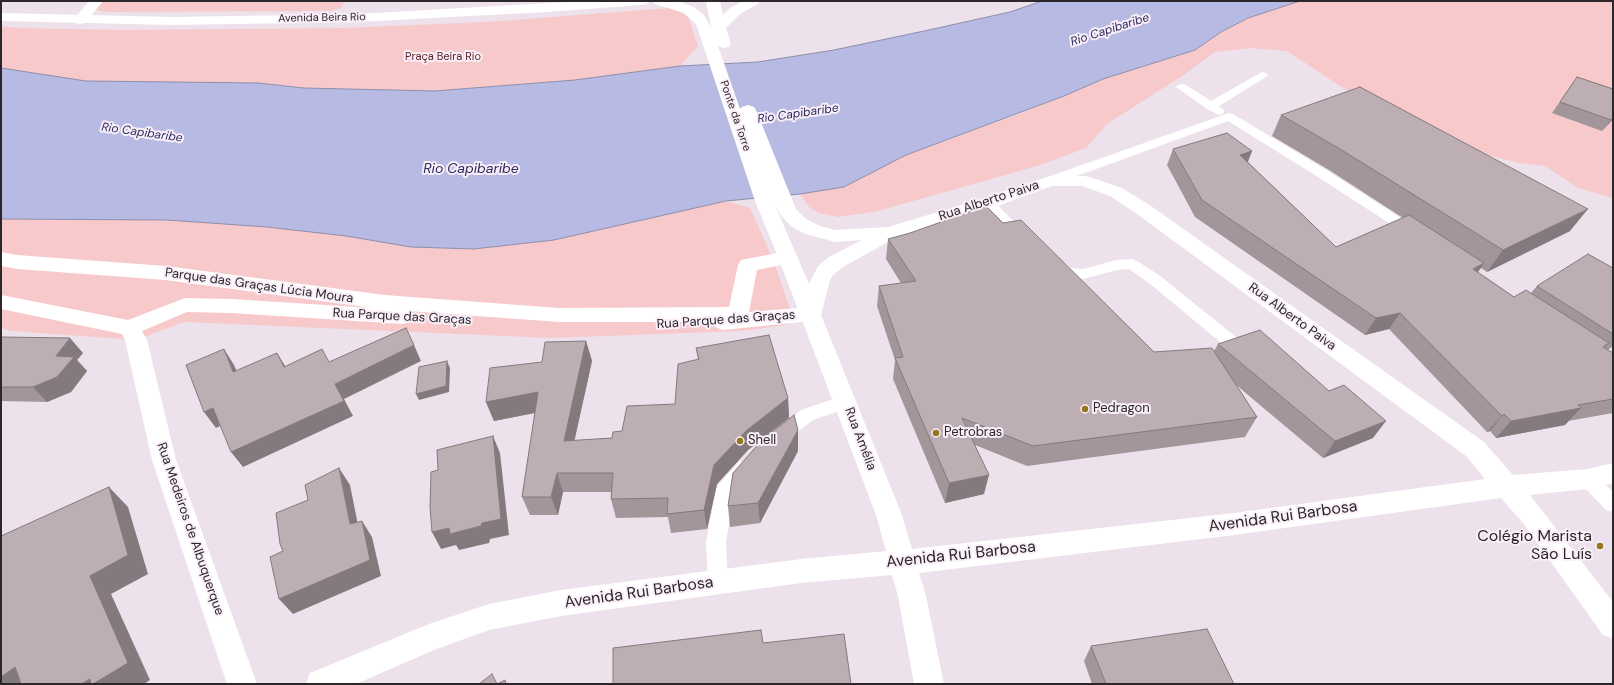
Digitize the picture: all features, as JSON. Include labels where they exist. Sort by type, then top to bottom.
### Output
[{"type":"main road","points":[[80,20],[96,1]]},
{"type":"main road","name":"Avenida Beira Rio","points":[[1,17],[172,21],[357,18],[548,5],[642,1]]},
{"type":"main road","points":[[660,1],[677,4],[689,10],[714,29]]},
{"type":"main road","points":[[713,1],[714,29]]},
{"type":"main road","points":[[714,29],[735,11],[753,1]]},
{"type":"main road","points":[[316,19],[338,11],[348,5],[350,12],[357,18]]},
{"type":"main road","name":"Ponte da Torre","points":[[714,29],[773,200]]},
{"type":"main road","name":"Rua Alberto Paiva","points":[[810,314],[820,280],[825,271],[836,262],[892,232],[988,203],[1050,181],[1084,181],[1116,192],[1144,210],[1475,448],[1509,486],[1532,515],[1613,625]]},
{"type":"main road","name":"Rua Alberto Paiva","points":[[773,200],[799,223],[813,230],[835,236],[892,232]]},
{"type":"main road","name":"Rua Amélia","points":[[773,200],[788,257],[890,515],[912,596],[928,684]]},
{"type":"main road","name":"Parque das Graças Lúcia Moura","points":[[1,259],[17,262],[166,273],[385,302],[559,315],[738,314],[748,264],[788,257]]},
{"type":"main road","points":[[1,302],[129,328]]},
{"type":"main road","name":"Rua Parque das Graças","points":[[129,328],[185,305],[231,306],[324,313],[545,324],[641,326],[732,321],[810,314]]},
{"type":"main road","name":"Rua Medeiros de Albuquerque","points":[[129,328],[136,340],[164,460],[242,684]]},
{"type":"main road","name":"Avenida Rui Barbosa","points":[[321,684],[430,638],[489,617],[561,603],[801,570],[966,556],[1234,524],[1509,486],[1588,479],[1613,473]]},
{"type":"lane","points":[[1211,106],[1262,74]]},
{"type":"lane","points":[[1182,87],[1323,174],[1422,239]]},
{"type":"lane","points":[[1050,181],[1229,117]]},
{"type":"lane","points":[[988,203],[1004,220],[1032,244]]},
{"type":"lane","points":[[1044,254],[1084,289]]},
{"type":"lane","points":[[1067,273],[1083,274],[1117,265],[1132,264],[1154,279],[1231,342]]},
{"type":"lane","points":[[718,582],[716,542],[725,490],[761,452],[807,415],[845,402]]},
{"type":"lane","points":[[1588,479],[1613,504]]},
{"type":"green space","points":[[103,1],[345,1],[341,8],[330,11],[106,12],[96,10]]},
{"type":"green space","points":[[1298,1],[1613,1],[1613,198],[1578,188],[1545,166],[1519,163],[1424,139],[1371,103],[1340,86],[1287,51],[1249,48],[1215,52],[1182,76],[1107,124],[1086,148],[1040,165],[878,211],[838,217],[819,213],[809,207],[800,194],[844,187],[906,155],[1027,111],[1103,79],[1195,50],[1221,32],[1248,18]]},
{"type":"green space","name":"Praça Beira Rio","points":[[670,8],[679,11],[688,17],[698,46],[680,66],[575,80],[435,91],[304,88],[258,83],[86,81],[1,68],[1,26],[18,28],[125,30],[342,28],[487,22]]},
{"type":"green space","points":[[726,201],[750,208],[773,259],[792,315],[785,325],[741,331],[551,338],[184,322],[136,340],[11,331],[1,328],[1,219],[167,220],[267,227],[346,236],[411,247],[474,249],[554,240]]},
{"type":"water","name":"Rio Capibaribe","points":[[1042,1],[1300,1],[1248,18],[1221,32],[1195,50],[1103,79],[1064,96],[906,155],[844,187],[800,194],[726,201],[554,240],[474,249],[411,247],[346,236],[267,227],[167,220],[1,219],[1,68],[86,81],[258,83],[304,88],[435,91],[575,80],[680,66],[758,62],[834,50],[924,31],[1010,12]]},
{"type":"building","points":[[1577,77],[1613,89],[1613,117],[1611,120],[1560,102]]},
{"type":"building","points":[[1360,87],[1588,209],[1503,250],[1340,149],[1281,115]]},
{"type":"building","points":[[1227,133],[1252,151],[1240,155],[1336,247],[1409,215],[1484,263],[1473,269],[1514,297],[1526,290],[1609,343],[1603,347],[1613,353],[1613,399],[1578,405],[1581,408],[1511,421],[1504,414],[1502,416],[1400,313],[1376,318],[1202,200],[1173,149]]},
{"type":"building","points":[[986,206],[1003,223],[1021,220],[1154,352],[1212,348],[1257,417],[1033,446],[962,418],[989,475],[949,483],[895,358],[903,357],[879,286],[916,281],[888,239],[910,233]]},
{"type":"building","points":[[1588,254],[1613,268],[1613,334],[1537,286]]},
{"type":"building","points":[[406,328],[414,345],[335,384],[344,401],[231,452],[213,408],[204,412],[186,365],[224,349],[233,372],[277,353],[284,367],[322,349],[329,362]]},
{"type":"building","points":[[1260,330],[1329,391],[1344,385],[1386,421],[1335,441],[1218,344]]},
{"type":"building","points":[[769,335],[788,398],[747,430],[714,465],[704,510],[667,514],[668,498],[611,499],[613,473],[557,473],[551,497],[522,497],[538,392],[486,402],[490,368],[542,362],[545,342],[586,341],[564,441],[612,438],[613,432],[622,431],[627,406],[675,404],[678,364],[699,359],[696,348]]},
{"type":"building","points":[[1,337],[70,338],[56,356],[74,357],[57,377],[33,387],[1,387]]},
{"type":"building","points":[[447,361],[446,386],[416,394],[419,367]]},
{"type":"building","points":[[794,415],[798,430],[758,503],[728,506],[733,473],[761,441]]},
{"type":"building","points":[[493,436],[501,519],[482,523],[481,526],[450,534],[449,528],[432,532],[430,507],[431,472],[438,470],[437,450]]},
{"type":"building","points":[[339,468],[350,524],[362,521],[370,560],[279,599],[270,557],[283,551],[280,544],[276,513],[308,500],[305,485]]},
{"type":"building","points":[[109,487],[128,555],[90,576],[128,663],[93,684],[91,684],[90,679],[81,684],[21,684],[15,667],[1,677],[1,536]]},
{"type":"building","points":[[1207,629],[1234,684],[1106,684],[1091,646]]},
{"type":"building","points":[[761,630],[763,643],[844,634],[851,684],[613,684],[613,648]]},
{"type":"building","points":[[492,674],[497,684],[479,684]]},
{"type":"building","points":[[505,680],[506,684],[497,684]]},
{"type":"place","name":"Pedragon","points":[[1085,409]]},
{"type":"place","name":"Petrobras","points":[[936,433]]},
{"type":"place","name":"Shell","points":[[740,441]]},
{"type":"place","name":"Colégio Marista São Luís","points":[[1600,546]]}]
